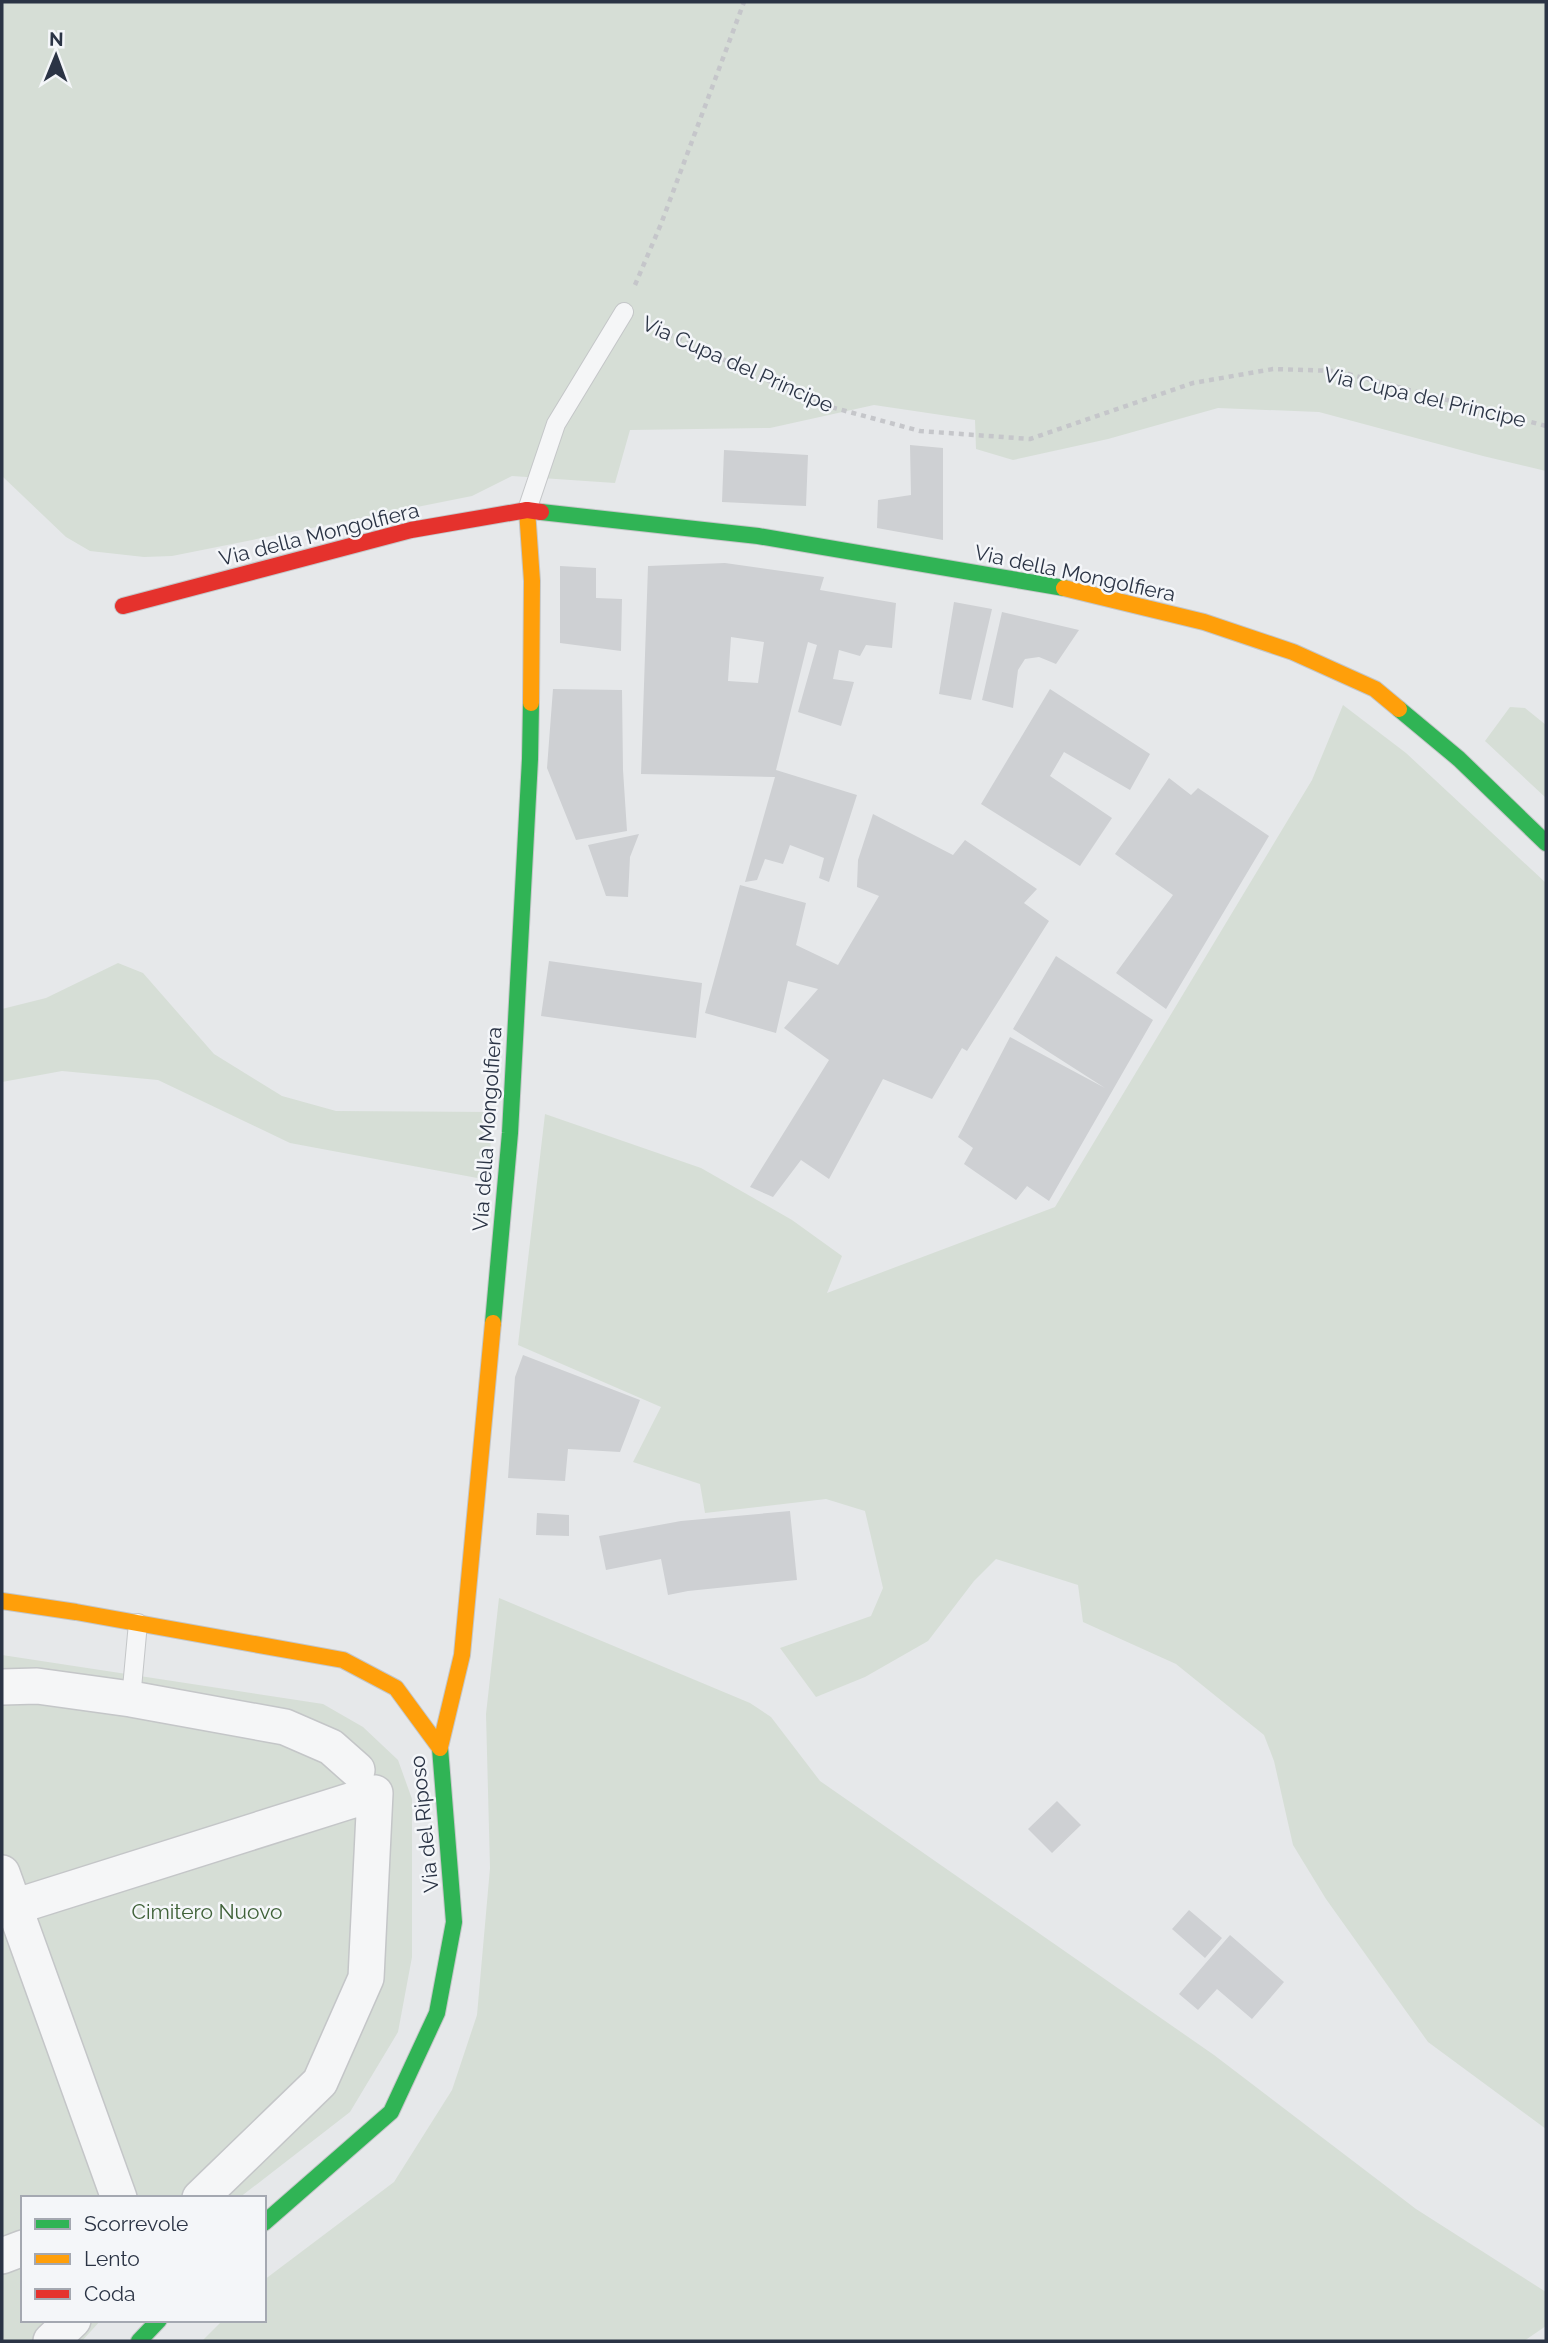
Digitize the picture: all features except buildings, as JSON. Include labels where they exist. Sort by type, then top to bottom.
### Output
[{"type":"street","name":"Via della Mongolfiera","points":[[123,606],[411,530],[527,510],[758,536],[1086,592],[1203,622],[1293,652],[1375,689],[1459,759],[1546,843]]},
{"type":"street","name":"Via della Mongolfiera","points":[[440,1747],[462,1655],[510,1133],[530,759],[532,582],[527,510]]},
{"type":"street","name":"Via del Riposo","points":[[2,1601],[343,1660],[396,1688],[440,1747],[454,1922],[437,2013],[391,2112],[266,2221]]},
{"type":"street","points":[[2,1687],[37,1686],[131,1699],[285,1727],[331,1747],[366,1781],[366,1978],[320,2082],[202,2196]]},
{"type":"street","points":[[14,1907],[366,1781]]},
{"type":"street","points":[[2,1872],[118,2196]]},
{"type":"street","points":[[2,2256],[21,2249]]},
{"type":"street","points":[[51,2341],[71,2322]]},
{"type":"street","points":[[139,2341],[157,2322]]},
{"type":"lane","points":[[527,510],[556,424],[624,313]]},
{"type":"lane","points":[[131,1699],[138,1623]]},
{"type":"path","points":[[624,313],[661,224],[744,2]]},
{"type":"path","name":"Via Cupa del Principe","points":[[624,313],[816,403],[920,431],[1030,439],[1193,383],[1273,369],[1338,371],[1546,426]]},
{"type":"green space","points":[[2,2],[1546,2],[1546,471],[1319,412],[1218,408],[1108,439],[1013,460],[976,449],[975,420],[874,405],[770,428],[630,430],[615,483],[512,476],[472,496],[172,556],[144,557],[90,551],[66,537],[2,476]]},
{"type":"green space","points":[[1343,705],[1406,753],[1546,883],[1546,2129],[1428,2042],[1326,1899],[1293,1845],[1274,1761],[1264,1735],[1176,1664],[1083,1622],[1078,1585],[996,1559],[974,1581],[928,1641],[865,1677],[816,1697],[780,1648],[871,1616],[883,1588],[865,1511],[826,1499],[705,1513],[700,1484],[633,1462],[661,1407],[518,1345],[545,1114],[701,1168],[792,1220],[842,1256],[827,1293],[1055,1207],[1312,780]]},
{"type":"green space","points":[[1510,707],[1525,708],[1546,725],[1546,798],[1485,741]]},
{"type":"green space","points":[[118,963],[143,973],[214,1054],[282,1096],[336,1111],[493,1112],[488,1180],[290,1143],[158,1080],[62,1071],[2,1082],[2,1009],[46,998]]},
{"type":"green space","points":[[499,1598],[750,1703],[771,1717],[820,1781],[1214,2055],[1416,2209],[1546,2292],[1546,2326],[1524,2341],[202,2341],[221,2322],[266,2322],[266,2278],[394,2182],[452,2090],[477,2015],[490,1868],[486,1714]]},
{"type":"green space","name":"Cimitero Nuovo","points":[[2,1655],[323,1704],[363,1727],[398,1760],[412,1799],[412,1957],[398,2032],[350,2112],[242,2196],[21,2196],[21,2322],[99,2322],[82,2341],[2,2341]]},
{"type":"traffic: fast","points":[[541,512],[758,536],[1064,588]]},
{"type":"traffic: fast","points":[[493,1323],[510,1133],[531,703]]},
{"type":"traffic: fast","points":[[1399,709],[1459,759],[1546,843]]},
{"type":"traffic: fast","points":[[266,2221],[391,2112],[437,2013],[454,1922],[440,1748]]},
{"type":"traffic: fast","points":[[139,2341],[157,2322]]},
{"type":"traffic: slow","points":[[527,510],[532,581],[531,703]]},
{"type":"traffic: slow","points":[[1064,588],[1204,622],[1293,652],[1375,689],[1399,709]]},
{"type":"traffic: slow","points":[[440,1747],[462,1655],[493,1323]]},
{"type":"traffic: slow","points":[[2,1601],[343,1660],[396,1688],[440,1748]]},
{"type":"traffic: jam","points":[[123,606],[411,530],[527,510],[541,512]]}]
